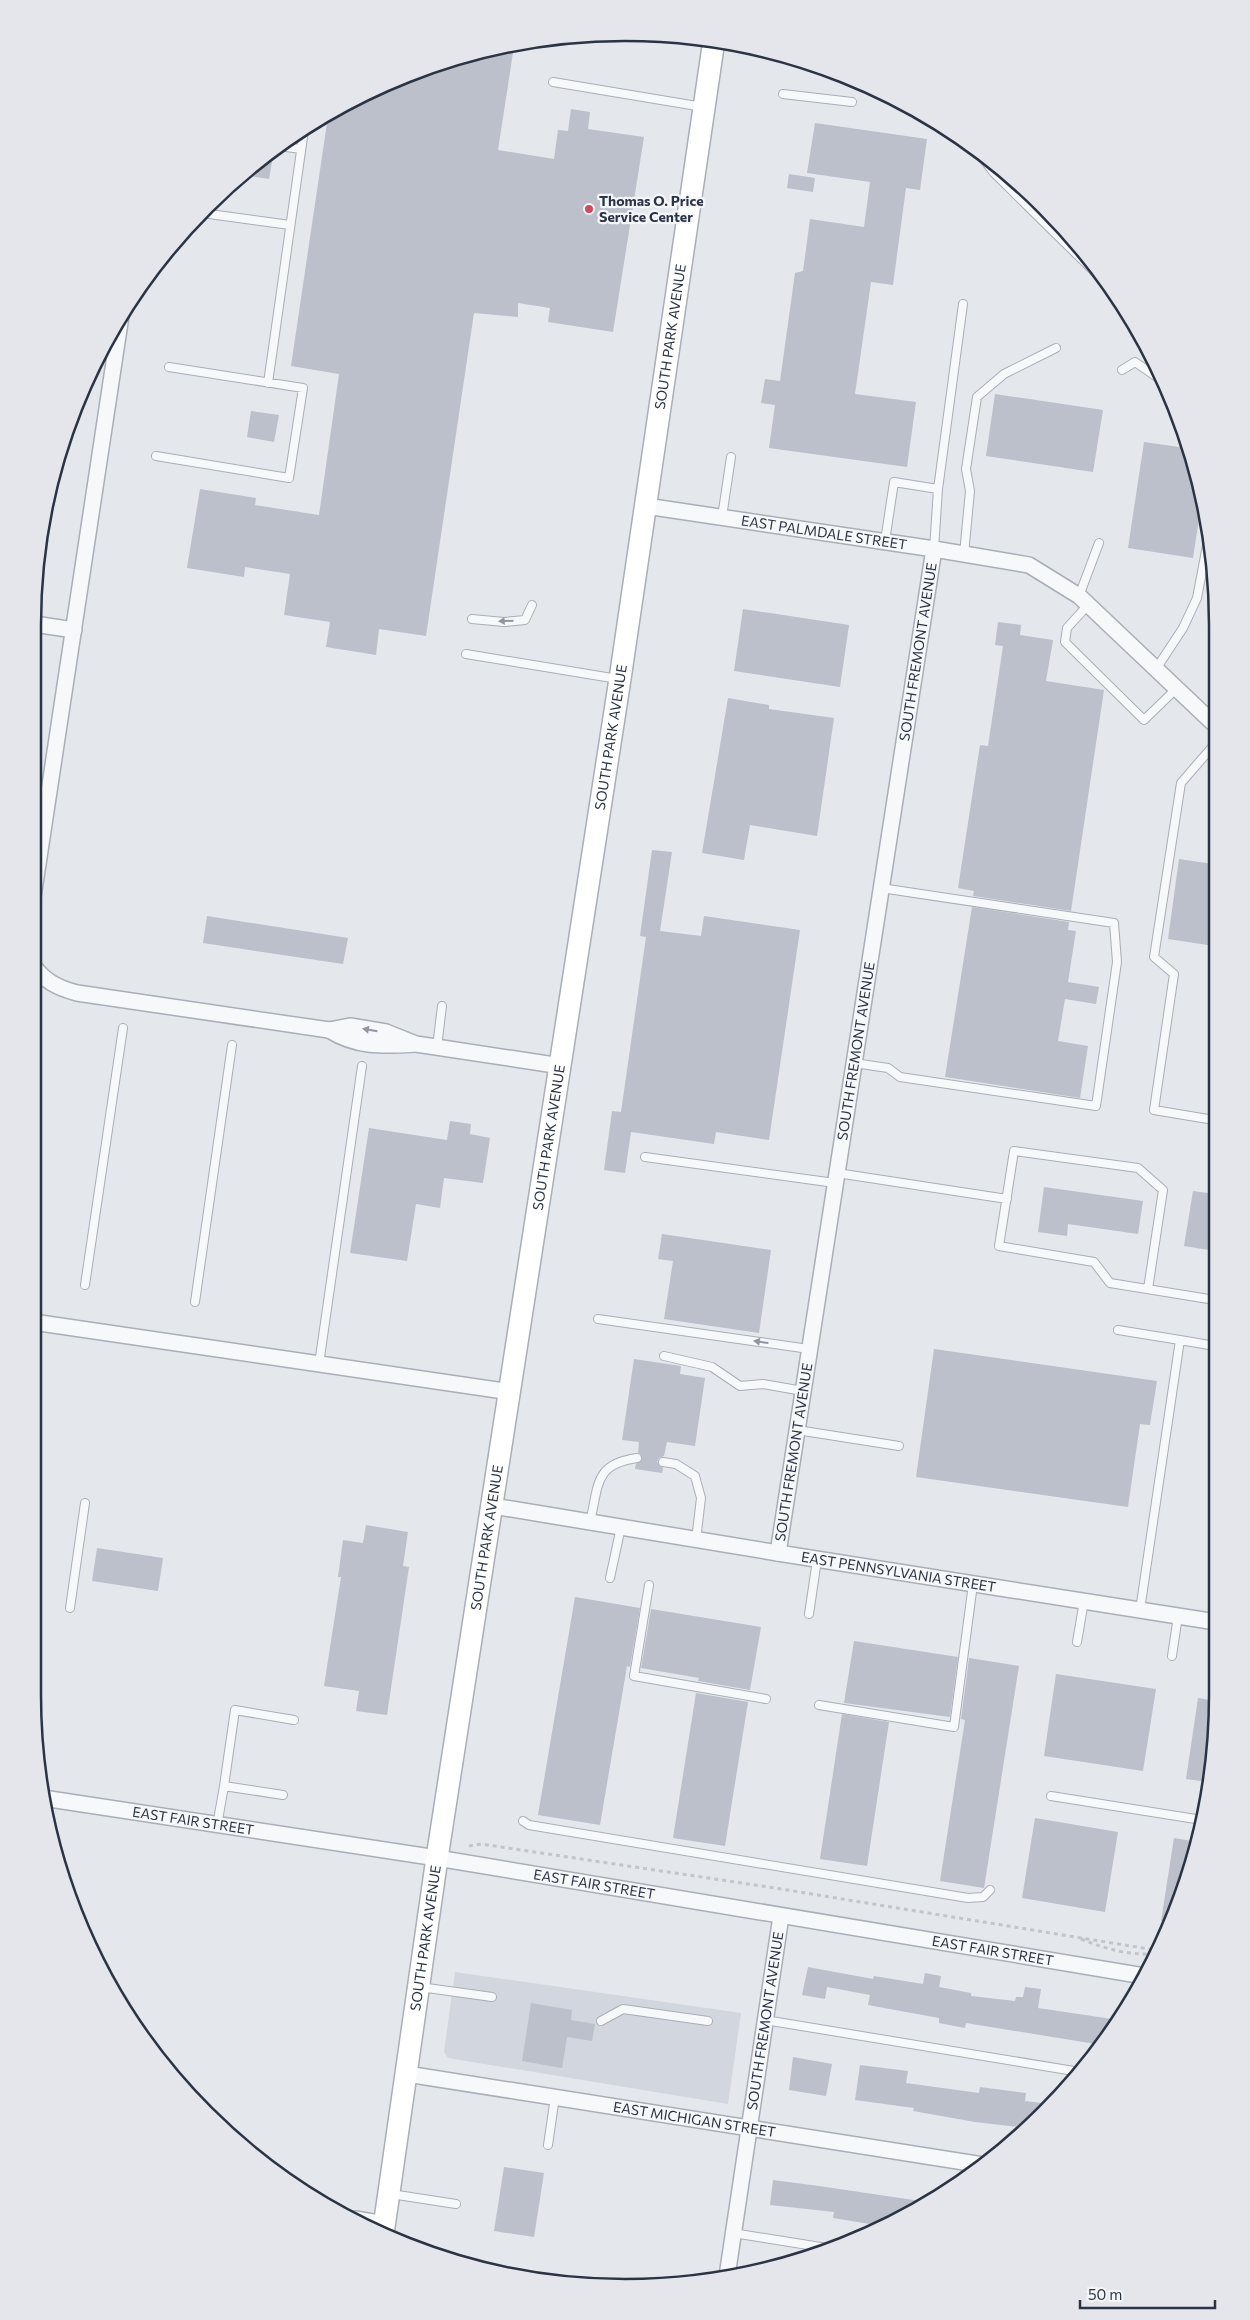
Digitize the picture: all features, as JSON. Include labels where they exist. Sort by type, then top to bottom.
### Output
[{"type":"main road","name":"SOUTH PARK AVENUE","points":[[384,2226],[437,1858],[494,1506],[646,506],[713,48]]},
{"type":"street","points":[[41,845],[118,334]]},
{"type":"street","name":"EAST PALMDALE STREET","points":[[646,506],[885,541],[1029,565],[1083,600],[1209,719]]},
{"type":"street","name":"SOUTH FREMONT AVENUE","points":[[778,1553],[934,549]]},
{"type":"street","points":[[41,625],[74,630]]},
{"type":"street","points":[[41,976],[52,984],[76,993],[329,1030],[350,1026],[386,1032],[416,1044],[561,1066]]},
{"type":"street","points":[[41,1323],[511,1392]]},
{"type":"street","name":"EAST PENNSYLVANIA STREET","points":[[494,1506],[817,1560],[1209,1621]]},
{"type":"street","name":"EAST FAIR STREET","points":[[50,1799],[437,1858],[1137,1975]]},
{"type":"street","name":"SOUTH FREMONT AVENUE","points":[[728,2270],[781,1916]]},
{"type":"street","name":"EAST MICHIGAN STREET","points":[[407,2074],[972,2163]]},
{"type":"lane","points":[[553,82],[705,107]]},
{"type":"lane","points":[[783,94],[852,102]]},
{"type":"lane","points":[[268,383],[303,139]]},
{"type":"lane","points":[[290,148],[301,149]]},
{"type":"lane","points":[[995,174],[1071,248]]},
{"type":"lane","points":[[210,214],[290,225]]},
{"type":"lane","points":[[934,549],[938,489],[963,304]]},
{"type":"lane","points":[[964,554],[970,491],[966,469],[977,397],[1004,374],[1056,348]]},
{"type":"lane","points":[[1122,370],[1135,362],[1152,374]]},
{"type":"lane","points":[[156,456],[288,478],[303,388],[169,367]]},
{"type":"lane","points":[[722,517],[731,457]]},
{"type":"lane","points":[[885,541],[894,482],[938,489]]},
{"type":"lane","points":[[1099,543],[1083,600],[1067,628],[1065,642],[1144,720],[1176,688]]},
{"type":"lane","points":[[1156,668],[1183,628],[1197,598],[1205,557]]},
{"type":"lane","points":[[472,618],[504,622],[525,620],[532,605]]},
{"type":"lane","points":[[466,654],[620,679]]},
{"type":"lane","points":[[1209,751],[1181,783],[1154,957],[1174,974],[1154,1110],[1209,1119]]},
{"type":"lane","points":[[854,1063],[888,1068],[900,1077],[1096,1106],[1117,962],[1114,923],[881,888]]},
{"type":"lane","points":[[437,1047],[442,1006]]},
{"type":"lane","points":[[85,1286],[123,1028]]},
{"type":"lane","points":[[195,1302],[232,1046]]},
{"type":"lane","points":[[320,1364],[362,1066]]},
{"type":"lane","points":[[1148,1289],[1163,1190],[1138,1168],[1014,1151],[999,1246],[1094,1262],[1110,1283],[1209,1299]]},
{"type":"lane","points":[[645,1157],[1007,1199]]},
{"type":"lane","points":[[598,1319],[809,1349]]},
{"type":"lane","points":[[1118,1330],[1209,1345]]},
{"type":"lane","points":[[1140,1610],[1180,1340]]},
{"type":"lane","points":[[664,1356],[712,1367],[740,1386],[762,1384],[803,1391]]},
{"type":"lane","points":[[797,1430],[899,1446]]},
{"type":"lane","points":[[590,1522],[600,1482],[606,1468],[621,1460],[637,1458]]},
{"type":"lane","points":[[663,1462],[676,1464],[695,1476],[700,1498],[696,1540]]},
{"type":"lane","points":[[70,1608],[85,1503]]},
{"type":"lane","points":[[610,1578],[621,1527]]},
{"type":"lane","points":[[809,1614],[817,1560]]},
{"type":"lane","points":[[819,1705],[954,1727],[973,1584]]},
{"type":"lane","points":[[649,1585],[634,1676],[766,1699]]},
{"type":"lane","points":[[1077,1642],[1084,1602]]},
{"type":"lane","points":[[1172,1656],[1178,1616]]},
{"type":"lane","points":[[217,1826],[235,1710],[294,1720]]},
{"type":"lane","points":[[224,1786],[282,1795]]},
{"type":"lane","points":[[1051,1796],[1196,1819]]},
{"type":"lane","points":[[523,1821],[529,1825],[968,1898],[983,1897],[990,1890]]},
{"type":"lane","points":[[420,1987],[492,1998]]},
{"type":"lane","points":[[601,2021],[623,2009],[708,2021]]},
{"type":"lane","points":[[765,2020],[1072,2071]]},
{"type":"lane","points":[[548,2145],[555,2097]]},
{"type":"lane","points":[[389,2194],[456,2204]]},
{"type":"lane","points":[[733,2233],[817,2246]]},
{"type":"path","points":[[481,1844],[775,1888],[1151,1949]]},
{"type":"path","points":[[1073,1936],[1112,1951],[1132,1955],[1148,1954]]},
{"type":"shaded area","points":[[455,1972],[741,2013],[728,2104],[448,2058],[444,2052]]},
{"type":"building","points":[[513,52],[498,150],[554,159],[558,130],[568,131],[571,109],[590,112],[588,129],[644,137],[613,332],[548,322],[550,308],[518,303],[518,317],[474,313],[426,636],[379,629],[376,655],[326,647],[330,622],[284,615],[290,574],[245,567],[244,577],[187,568],[200,489],[256,498],[255,505],[319,515],[339,374],[291,366],[327,123],[333,119],[367,101],[437,72]]},
{"type":"building","points":[[815,123],[927,139],[920,190],[906,188],[893,285],[871,282],[855,394],[916,402],[907,467],[769,448],[775,405],[761,403],[765,379],[780,381],[795,273],[803,271],[810,219],[864,227],[870,182],[807,173]]},
{"type":"building","points":[[270,162],[272,162],[269,179],[252,176]]},
{"type":"building","points":[[789,174],[815,178],[813,192],[787,188]]},
{"type":"building","points":[[995,394],[1103,410],[1093,472],[986,456]]},
{"type":"building","points":[[251,411],[279,415],[274,442],[247,437]]},
{"type":"building","points":[[1144,442],[1181,447],[1199,518],[1193,558],[1128,548]]},
{"type":"building","points":[[743,609],[849,625],[840,687],[734,671]]},
{"type":"building","points":[[998,622],[1021,625],[1020,635],[1053,640],[1046,681],[1104,690],[1071,911],[973,896],[974,891],[958,888],[980,745],[988,746],[1003,646],[995,645]]},
{"type":"building","points":[[728,698],[769,705],[769,709],[834,718],[817,836],[750,825],[744,860],[702,853]]},
{"type":"building","points":[[652,850],[672,852],[660,931],[701,936],[704,916],[800,930],[769,1140],[716,1132],[714,1144],[631,1132],[625,1173],[604,1170],[612,1111],[621,1112],[646,937],[640,936]]},
{"type":"building","points":[[1179,859],[1209,863],[1209,945],[1168,939]]},
{"type":"building","points":[[972,907],[1069,922],[1068,930],[1076,931],[1068,982],[1099,987],[1096,1004],[1065,999],[1058,1041],[1088,1046],[1080,1098],[945,1077]]},
{"type":"building","points":[[207,916],[348,938],[343,964],[203,943]]},
{"type":"building","points":[[450,1121],[471,1124],[470,1134],[490,1138],[483,1183],[444,1178],[440,1208],[416,1204],[407,1261],[350,1253],[369,1128],[447,1140]]},
{"type":"building","points":[[1044,1187],[1143,1201],[1138,1234],[1068,1224],[1067,1236],[1038,1232]]},
{"type":"building","points":[[1193,1191],[1209,1193],[1209,1250],[1184,1246]]},
{"type":"building","points":[[662,1234],[771,1250],[759,1333],[664,1319],[673,1261],[658,1259]]},
{"type":"building","points":[[934,1349],[1157,1381],[1150,1425],[1140,1424],[1128,1507],[916,1477]]},
{"type":"building","points":[[634,1359],[681,1366],[680,1374],[705,1378],[695,1446],[667,1442],[664,1456],[659,1458],[657,1462],[663,1468],[662,1473],[635,1469],[636,1464],[642,1459],[638,1453],[639,1442],[622,1440]]},
{"type":"building","points":[[366,1525],[408,1532],[403,1566],[409,1567],[387,1715],[356,1711],[359,1691],[324,1686],[341,1577],[338,1577],[343,1540],[363,1543]]},
{"type":"building","points":[[97,1548],[163,1558],[158,1591],[92,1581]]},
{"type":"building","points":[[575,1597],[640,1608],[630,1667],[627,1666],[600,1825],[538,1815]]},
{"type":"building","points":[[651,1609],[761,1627],[750,1690],[698,1681],[699,1678],[641,1668]]},
{"type":"building","points":[[854,1641],[958,1657],[950,1717],[844,1703]]},
{"type":"building","points":[[969,1658],[1019,1666],[984,1888],[940,1881],[965,1720],[961,1719]]},
{"type":"building","points":[[1056,1674],[1156,1689],[1143,1771],[1044,1756]]},
{"type":"building","points":[[696,1693],[748,1702],[725,1846],[673,1838]]},
{"type":"building","points":[[1198,1698],[1209,1700],[1208,1733],[1202,1781],[1186,1779]]},
{"type":"building","points":[[842,1714],[889,1722],[867,1866],[820,1859]]},
{"type":"building","points":[[1035,1818],[1118,1832],[1105,1912],[1022,1898]]},
{"type":"building","points":[[1174,1838],[1190,1841],[1178,1883],[1163,1921],[1161,1921]]},
{"type":"building","points":[[808,1967],[873,1979],[874,1976],[923,1984],[925,1973],[941,1976],[939,1987],[971,1993],[971,1996],[1015,2001],[1016,1997],[1023,1997],[1025,1987],[1041,1989],[1038,2008],[1110,2019],[1093,2043],[966,2023],[965,2028],[939,2023],[939,2018],[868,2005],[870,1995],[827,1987],[825,1999],[802,1995]]},
{"type":"building","points":[[531,2003],[572,2010],[571,2020],[595,2024],[592,2041],[567,2037],[562,2068],[522,2061]]},
{"type":"building","points":[[793,2057],[832,2064],[826,2096],[789,2090]]},
{"type":"building","points":[[860,2065],[908,2071],[906,2083],[979,2093],[980,2087],[1026,2093],[1025,2101],[1043,2103],[1018,2127],[975,2122],[913,2111],[914,2108],[855,2100]]},
{"type":"building","points":[[504,2167],[544,2173],[534,2237],[494,2231]]},
{"type":"building","points":[[773,2180],[918,2201],[871,2224],[833,2218],[834,2212],[770,2205]]},
{"type":"place","name":"Thomas O. Price Service Center","points":[[589,209]]}]
